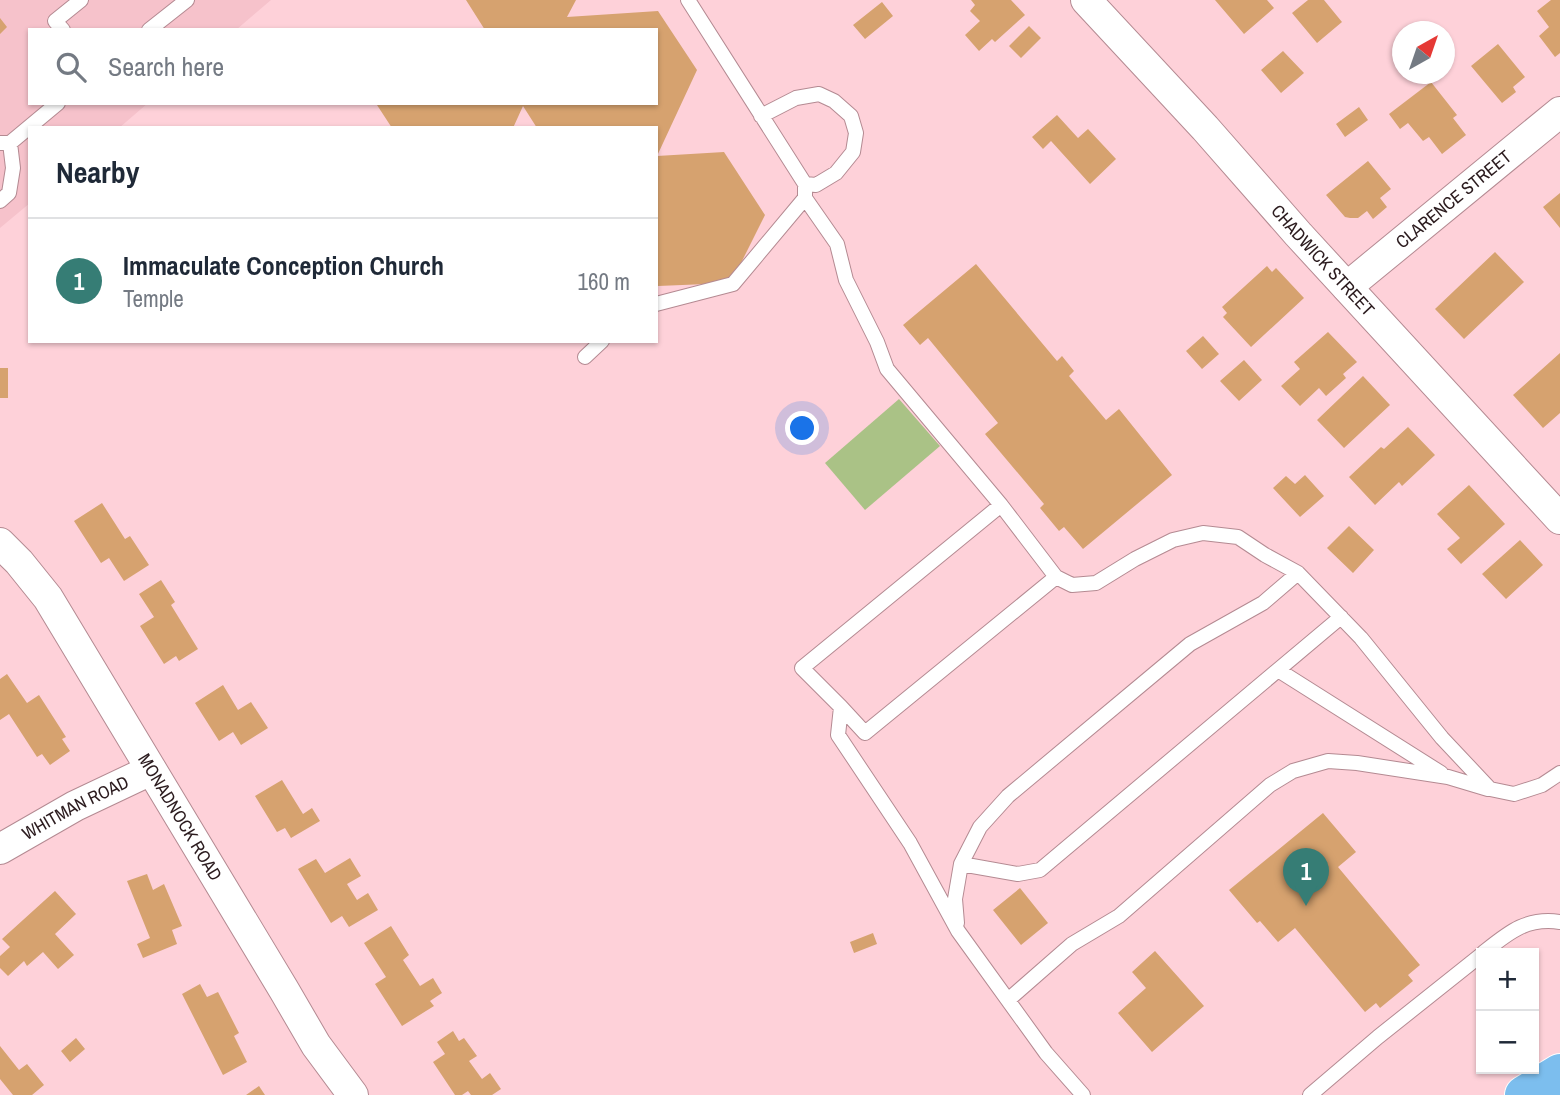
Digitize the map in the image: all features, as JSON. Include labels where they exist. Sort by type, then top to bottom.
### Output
[{"type":"main road","points":[[1524,1095],[1560,1073]]},
{"type":"street","name":"CHADWICK STREET","points":[[1088,1],[1560,519]]},
{"type":"street","name":"CLARENCE STREET","points":[[1347,287],[1560,112]]},
{"type":"street","name":"MONADNOCK ROAD","points":[[0,543],[48,598],[308,1033],[353,1095]]},
{"type":"street","name":"WHITMAN ROAD","points":[[0,849],[75,806],[151,770]]},
{"type":"lane","points":[[61,28],[55,21],[81,0]]},
{"type":"lane","points":[[152,28],[187,0]]},
{"type":"lane","points":[[688,0],[837,244],[846,279],[887,369],[1001,505],[1056,577],[1072,585],[1096,583],[1173,540],[1203,533],[1238,537],[1298,573],[1361,638],[1442,738],[1490,789]]},
{"type":"lane","points":[[658,303],[733,284],[805,191],[836,173],[853,152],[856,133],[851,116],[834,101],[819,94],[796,98],[761,116]]},
{"type":"lane","points":[[0,201],[9,193],[13,167],[5,143],[55,105]]},
{"type":"lane","points":[[585,357],[600,343]]},
{"type":"lane","points":[[1001,505],[802,668],[865,733],[1056,577]]},
{"type":"lane","points":[[958,931],[955,898],[961,864],[980,827],[1008,796],[1190,643],[1263,603],[1298,573]]},
{"type":"lane","points":[[961,864],[1018,874],[1040,870],[1341,617]]},
{"type":"lane","points":[[1278,670],[1448,777]]},
{"type":"lane","points":[[841,707],[838,735],[910,843],[958,931],[1046,1053],[1083,1095]]},
{"type":"lane","points":[[1008,1000],[1072,944],[1119,916],[1270,785],[1293,771],[1328,761],[1357,763],[1448,777],[1514,794],[1542,785],[1560,774]]},
{"type":"lane","points":[[1490,948],[1515,929],[1533,922],[1560,922]]},
{"type":"lane","points":[[1310,1095],[1476,959]]},
{"type":"shaded area","points":[[0,0],[271,0],[238,28],[28,28],[28,105],[146,105],[121,126],[28,126],[28,205],[0,228]]},
{"type":"green space","points":[[899,399],[940,446],[865,510],[825,463]]},
{"type":"building","points":[[466,0],[576,0],[567,17],[658,11],[697,70],[658,154],[658,126],[536,126],[523,106],[514,126],[391,126],[377,105],[658,105],[658,28],[484,28]]},
{"type":"building","points":[[971,0],[1011,0],[1025,15],[995,42],[992,39],[979,51],[965,35],[980,21],[970,11],[975,5]]},
{"type":"building","points":[[1215,0],[1267,0],[1274,8],[1244,34]]},
{"type":"building","points":[[1308,0],[1324,0],[1342,22],[1317,43],[1292,13]]},
{"type":"building","points":[[1551,0],[1560,0],[1560,53],[1555,57],[1539,36],[1549,27],[1537,11]]},
{"type":"building","points":[[882,2],[893,16],[865,39],[853,25]]},
{"type":"building","points":[[0,18],[7,27],[0,34]]},
{"type":"building","points":[[1029,26],[1041,38],[1021,58],[1009,46]]},
{"type":"building","points":[[1498,44],[1525,77],[1513,87],[1516,92],[1502,103],[1471,66]]},
{"type":"building","points":[[1283,51],[1304,73],[1281,93],[1261,70]]},
{"type":"building","points":[[1428,84],[1433,84],[1457,115],[1453,118],[1466,135],[1442,154],[1429,137],[1423,141],[1408,123],[1400,129],[1389,114]]},
{"type":"building","points":[[1359,107],[1368,120],[1345,137],[1336,124]]},
{"type":"building","points":[[1057,115],[1078,138],[1088,129],[1116,159],[1090,184],[1051,141],[1043,149],[1032,137]]},
{"type":"building","points":[[724,152],[765,215],[731,283],[658,286],[658,156]]},
{"type":"building","points":[[1368,161],[1391,189],[1380,198],[1387,207],[1373,219],[1367,211],[1358,218],[1345,217],[1326,195]]},
{"type":"building","points":[[1560,193],[1560,228],[1543,207]]},
{"type":"building","points":[[1495,252],[1524,282],[1464,339],[1435,309]]},
{"type":"building","points":[[976,264],[1057,361],[1062,356],[1074,371],[1069,376],[1106,420],[1119,409],[1172,475],[1083,549],[1064,527],[1059,531],[1040,508],[1044,504],[985,434],[998,423],[928,338],[920,345],[903,325]]},
{"type":"building","points":[[1267,266],[1272,272],[1276,268],[1304,298],[1251,347],[1223,317],[1227,313],[1222,307]]},
{"type":"building","points":[[1328,332],[1357,362],[1343,374],[1346,378],[1326,396],[1319,388],[1300,406],[1281,386],[1300,369],[1294,362]]},
{"type":"building","points":[[1203,336],[1219,354],[1202,369],[1186,351]]},
{"type":"building","points":[[1560,353],[1560,413],[1543,428],[1513,395]]},
{"type":"building","points":[[1244,360],[1262,380],[1239,401],[1220,381]]},
{"type":"building","points":[[0,368],[8,368],[8,398],[0,398]]},
{"type":"building","points":[[1363,376],[1390,405],[1344,448],[1317,420]]},
{"type":"building","points":[[1408,427],[1435,455],[1402,486],[1399,482],[1375,505],[1349,477],[1381,447],[1384,449]]},
{"type":"building","points":[[1305,475],[1324,496],[1300,517],[1273,488],[1286,476],[1295,484]]},
{"type":"building","points":[[1469,485],[1505,524],[1461,564],[1447,549],[1460,538],[1437,514]]},
{"type":"building","points":[[102,503],[125,539],[130,536],[149,565],[124,581],[109,558],[101,563],[74,521]]},
{"type":"building","points":[[1349,526],[1374,550],[1353,573],[1327,548]]},
{"type":"building","points":[[1520,540],[1543,565],[1506,599],[1482,574]]},
{"type":"building","points":[[161,580],[175,602],[171,605],[198,649],[179,661],[176,656],[164,664],[140,626],[154,617],[139,594]]},
{"type":"building","points":[[7,674],[27,703],[39,695],[66,737],[62,739],[70,751],[50,765],[42,754],[37,757],[9,714],[0,720],[0,679]]},
{"type":"building","points":[[223,685],[238,710],[251,702],[268,728],[241,745],[233,732],[219,741],[195,703]]},
{"type":"building","points":[[282,780],[303,814],[312,808],[320,821],[291,838],[285,828],[277,832],[255,796]]},
{"type":"building","points":[[1323,813],[1356,852],[1338,867],[1420,965],[1408,975],[1413,981],[1380,1008],[1376,1003],[1365,1012],[1295,928],[1278,942],[1260,921],[1257,923],[1229,890]]},
{"type":"building","points":[[350,858],[361,876],[347,884],[357,900],[368,893],[378,910],[349,927],[342,916],[331,923],[298,869],[316,859],[325,873]]},
{"type":"building","points":[[147,874],[153,890],[164,884],[182,926],[172,930],[177,944],[143,958],[137,944],[150,938],[127,881]]},
{"type":"building","points":[[1020,888],[1048,923],[1021,945],[993,910]]},
{"type":"building","points":[[55,891],[76,914],[55,934],[74,955],[58,969],[43,952],[27,966],[24,961],[8,976],[0,968],[0,956],[10,947],[2,939]]},
{"type":"building","points":[[391,926],[409,955],[403,960],[420,986],[433,978],[442,993],[430,1001],[434,1006],[402,1026],[375,984],[386,977],[364,943]]},
{"type":"building","points":[[873,933],[877,944],[854,953],[850,942]]},
{"type":"building","points":[[1155,951],[1204,1006],[1152,1052],[1118,1013],[1146,988],[1132,972]]},
{"type":"building","points":[[200,984],[207,997],[218,992],[239,1033],[234,1036],[247,1062],[223,1075],[182,994]]},
{"type":"building","points":[[453,1031],[459,1041],[464,1038],[477,1056],[469,1061],[482,1079],[490,1073],[501,1089],[492,1095],[471,1095],[468,1091],[455,1095],[433,1062],[445,1054],[437,1042]]},
{"type":"building","points":[[76,1038],[85,1049],[70,1062],[61,1051]]},
{"type":"building","points":[[0,1046],[19,1070],[27,1064],[44,1085],[32,1095],[13,1095],[0,1079]]},
{"type":"building","points":[[259,1086],[265,1095],[246,1095]]},
{"type":"place","name":"Immaculate Conception Church","points":[[1306,906]]}]
